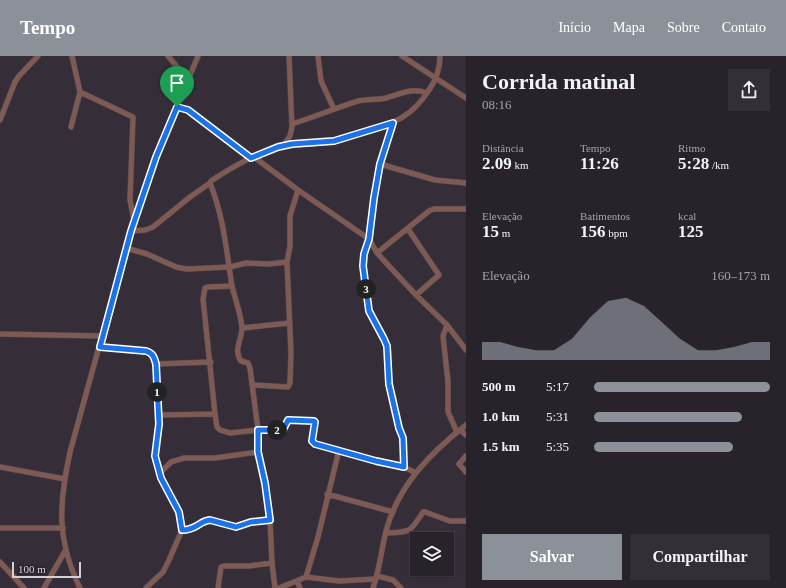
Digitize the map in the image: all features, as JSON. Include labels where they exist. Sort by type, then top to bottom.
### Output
[{"type":"street","points":[[0,120],[15,82],[38,56]]},
{"type":"street","points":[[71,127],[80,92],[72,56]]},
{"type":"street","points":[[168,56],[188,80]]},
{"type":"street","points":[[80,588],[65,551],[61,509],[64,479],[70,452],[131,231],[156,157],[198,56]]},
{"type":"street","points":[[283,146],[291,132],[292,124],[289,56]]},
{"type":"street","points":[[318,56],[321,81],[334,109]]},
{"type":"street","points":[[402,56],[466,98]]},
{"type":"street","points":[[131,231],[145,230],[153,227],[211,181],[231,167],[252,157],[283,146],[334,141],[393,123],[414,109],[427,93],[436,78],[440,56]]},
{"type":"street","points":[[292,124],[361,100],[384,98],[410,91],[420,90],[427,93]]},
{"type":"street","points":[[80,92],[133,117],[130,193],[134,223]]},
{"type":"street","points":[[177,107],[188,110],[298,190],[369,239],[377,253],[416,295],[447,325],[466,350]]},
{"type":"street","points":[[393,123],[380,164],[369,239],[363,260],[367,305],[387,346],[389,384],[399,428],[403,438],[404,467]]},
{"type":"street","points":[[380,164],[435,180],[466,183]]},
{"type":"street","points":[[210,183],[223,221],[232,286],[242,328],[237,352],[241,361],[248,363],[249,365],[258,430],[258,452],[265,483],[270,520],[275,588]]},
{"type":"street","points":[[252,385],[289,386],[291,353],[288,262],[290,246],[290,216],[298,190]]},
{"type":"street","points":[[377,253],[429,211],[434,209],[466,209]]},
{"type":"street","points":[[408,229],[439,275],[416,295]]},
{"type":"street","points":[[126,248],[153,256],[181,268],[187,269],[230,267],[246,263],[268,264],[288,262]]},
{"type":"street","points":[[232,286],[205,288],[204,298],[207,339],[211,362],[217,427],[225,433],[230,434],[258,430],[283,430],[288,420],[311,420],[315,422],[313,443],[376,461],[404,467],[416,473]]},
{"type":"street","points":[[242,328],[289,323]]},
{"type":"street","points":[[447,325],[443,336],[448,382],[448,412],[459,431],[466,435]]},
{"type":"street","points":[[0,338],[0,334],[103,336]]},
{"type":"street","points":[[100,347],[150,352],[154,356],[156,364],[159,424],[155,456],[164,484],[179,512],[182,530],[163,572],[146,588]]},
{"type":"street","points":[[156,364],[211,362]]},
{"type":"street","points":[[158,415],[215,414]]},
{"type":"street","points":[[373,588],[377,577],[386,533],[401,494],[433,453],[466,425]]},
{"type":"street","points":[[306,576],[318,537],[338,450]]},
{"type":"street","points":[[160,472],[171,462],[184,458],[210,458],[258,452]]},
{"type":"street","points":[[466,456],[458,464],[466,472]]},
{"type":"street","points":[[0,467],[64,479]]},
{"type":"street","points":[[327,494],[393,512]]},
{"type":"street","points":[[386,533],[406,532],[415,526],[423,512],[450,520],[466,521]]},
{"type":"street","points":[[182,530],[193,529],[206,520],[236,527],[251,522],[270,520]]},
{"type":"street","points":[[0,528],[63,528]]},
{"type":"street","points":[[44,588],[65,551]]},
{"type":"street","points":[[0,562],[24,588]]},
{"type":"street","points":[[218,588],[221,567],[272,563]]},
{"type":"street","points":[[279,588],[306,576],[339,581],[377,577],[390,578],[397,582],[401,588]]},
{"type":"street","points":[[297,581],[300,588]]},
{"type":"route","points":[[177,107],[188,110],[251,158],[278,147],[292,144],[334,141],[393,123],[380,164],[369,239],[364,254],[363,266],[367,305],[387,346],[389,384],[393,396],[399,428],[403,438],[404,467],[315,444],[312,441],[314,421],[288,420],[283,430],[258,430],[258,452],[264,474],[270,520],[251,522],[232,527],[206,520],[193,529],[182,530],[179,512],[161,478],[155,456],[159,424],[156,364],[154,356],[150,352],[146,351],[100,347],[131,231],[156,157],[177,107]]}]
